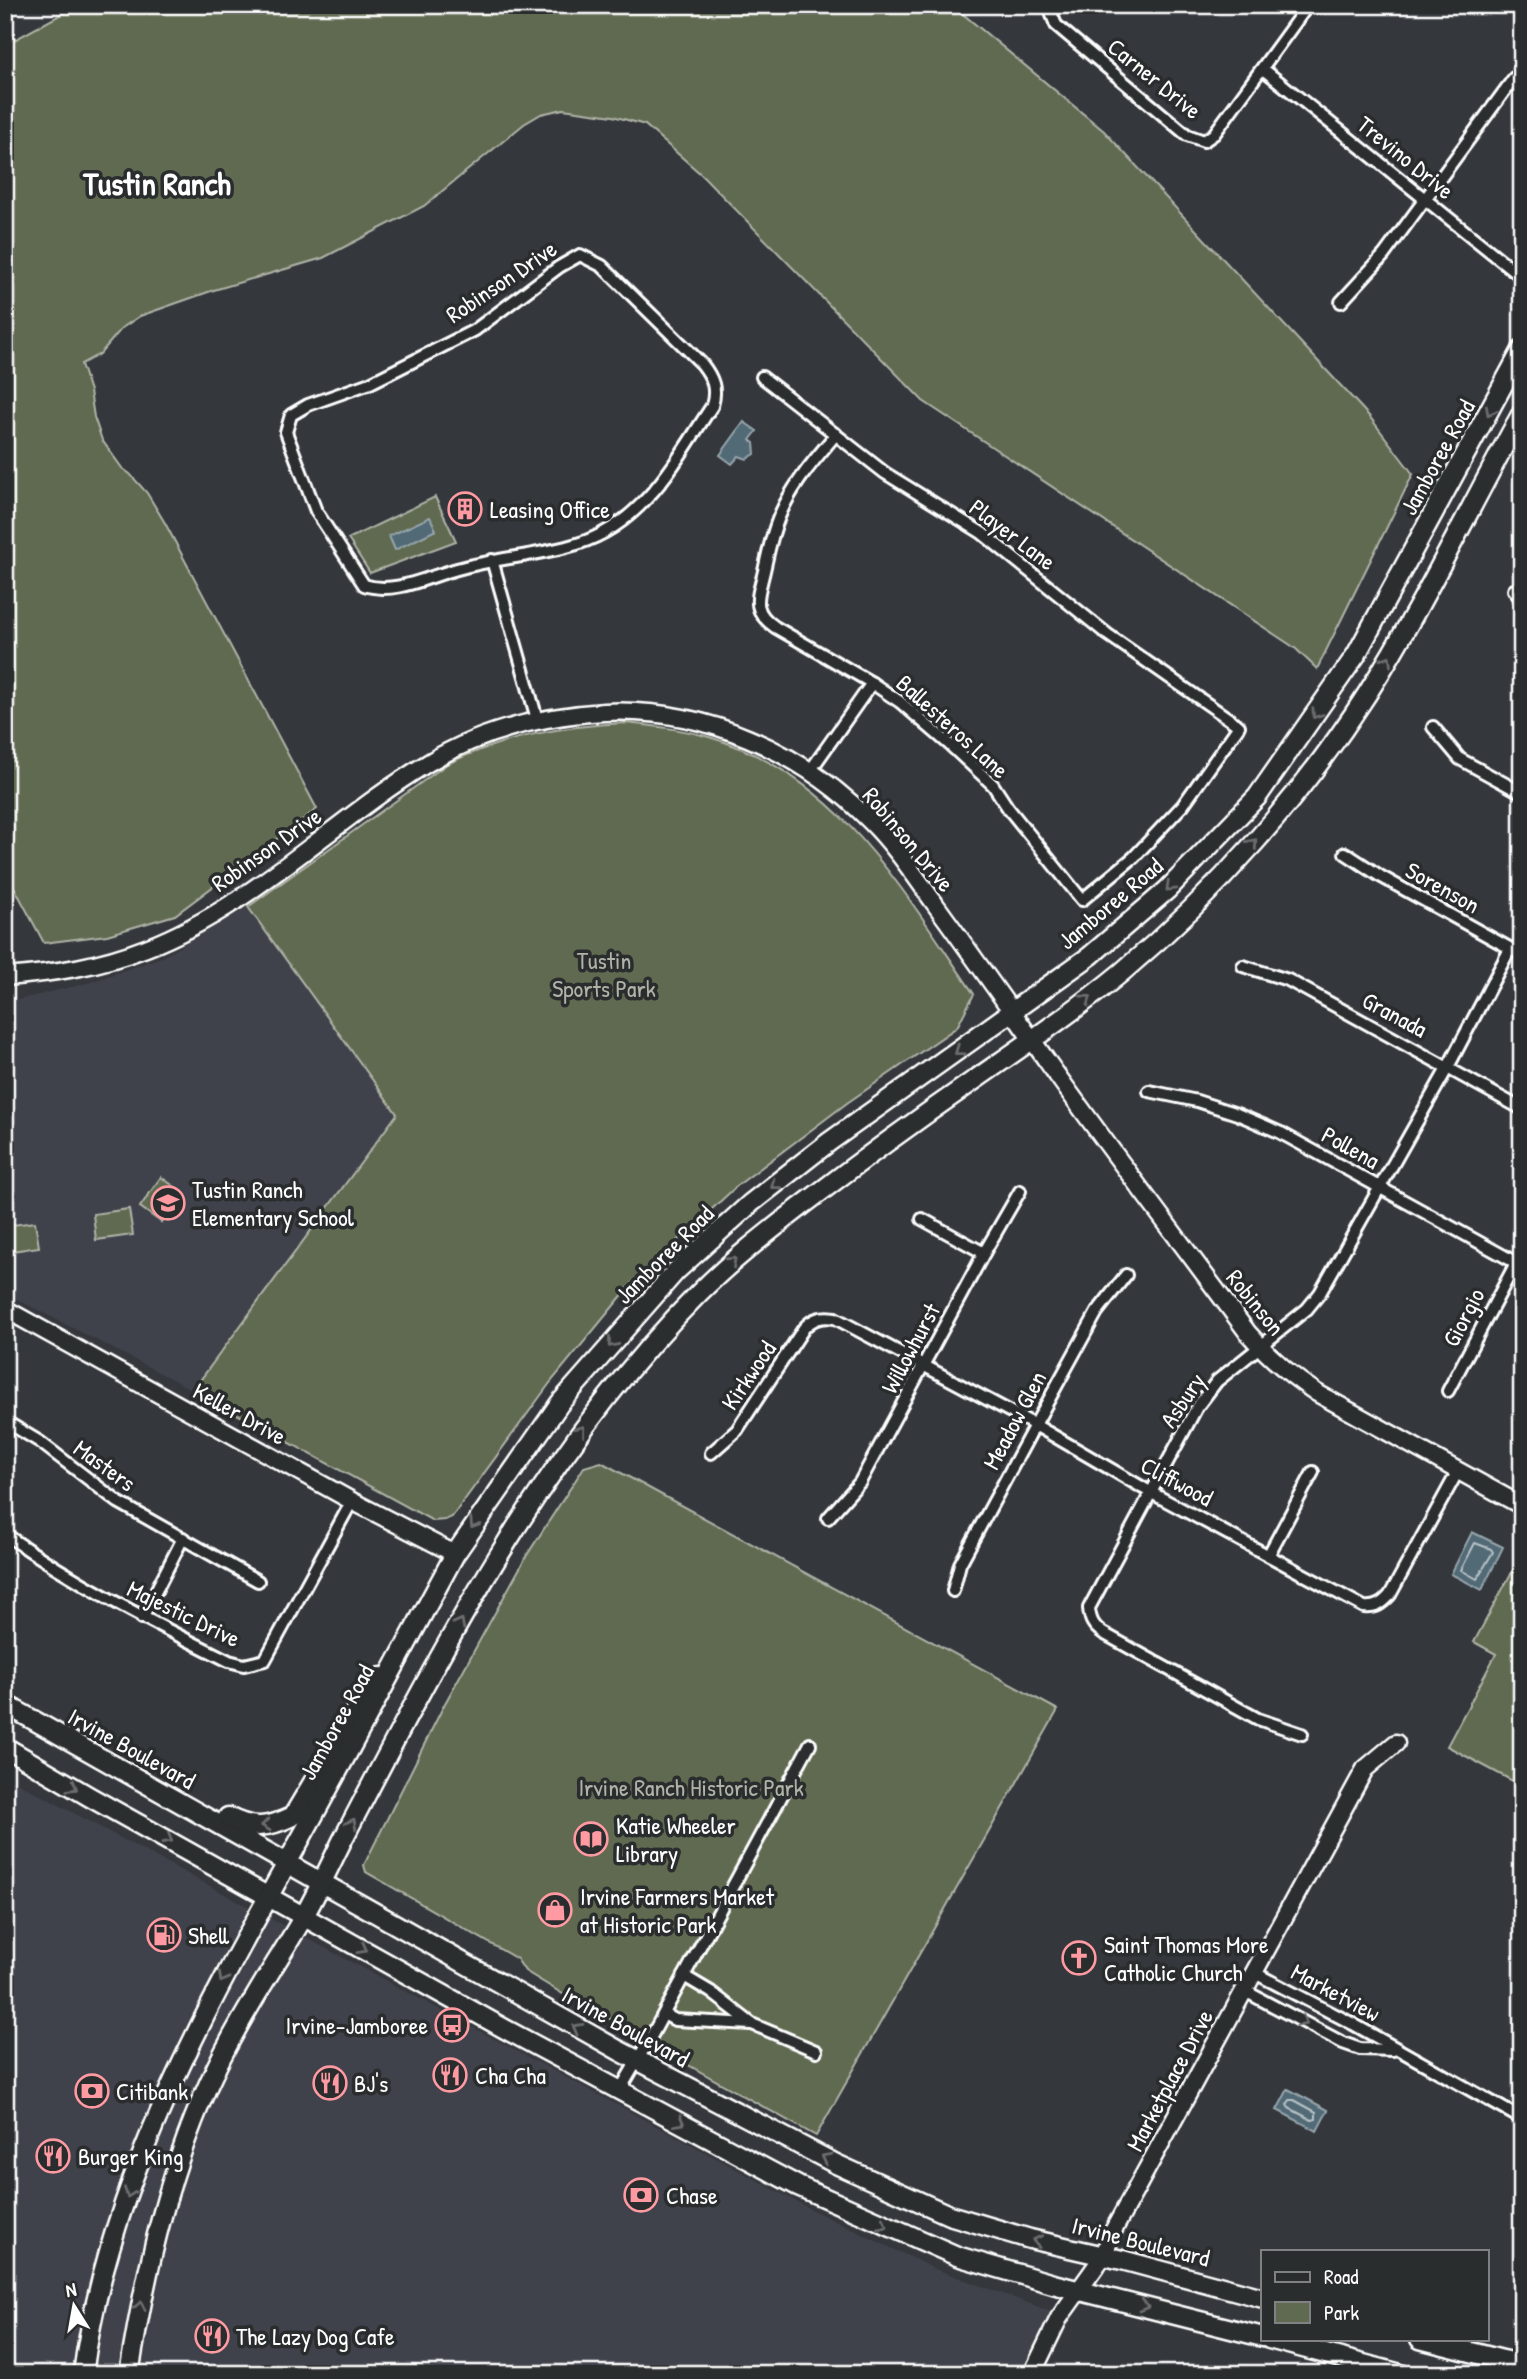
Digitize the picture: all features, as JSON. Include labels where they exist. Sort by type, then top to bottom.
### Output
[{"type":"main road","name":"Jamboree Road","points":[[83,2374],[86,2346],[101,2278],[122,2211],[164,2102],[213,1997],[455,1554],[560,1403],[676,1271],[751,1203],[829,1142],[1090,956],[1167,890],[1257,797],[1356,655],[1522,351]]},
{"type":"main road","points":[[129,2374],[138,2309],[165,2200],[217,2067],[255,1995],[304,1916],[488,1572],[550,1474],[611,1390],[659,1334],[732,1260],[888,1140],[1033,1040],[1120,974],[1181,918],[1246,851],[1300,788],[1364,698],[1413,616],[1522,413]]},
{"type":"main road","points":[[103,1760],[186,1796],[246,1827],[275,1825],[293,1816],[370,1688],[396,1663]]},
{"type":"main road","name":"Irvine Boulevard","points":[[5,1704],[637,2061],[836,2164],[949,2215],[1030,2239],[1104,2255],[1261,2297]]},
{"type":"main road","points":[[5,1746],[505,2029],[798,2186],[957,2256],[1261,2336]]},
{"type":"main road","points":[[1273,2340],[1401,2374]]},
{"type":"main road","points":[[1424,2340],[1522,2365]]},
{"type":"street","points":[[1263,69],[1308,5]]},
{"type":"street","name":"Carner Drive","points":[[1053,10],[1056,24],[1187,135],[1204,141],[1214,134],[1263,69]]},
{"type":"street","name":"Trevino Drive","points":[[1263,69],[1522,277]]},
{"type":"street","points":[[1341,302],[1384,255],[1514,78]]},
{"type":"street","name":"Robinson Drive","points":[[580,255],[602,266],[702,364],[711,376],[716,394],[712,406],[655,492],[627,518],[578,544],[492,560],[399,587],[378,590],[364,585],[316,511],[286,432],[291,415],[308,405],[370,383],[475,330],[559,267],[580,255]]},
{"type":"street","name":"Player Lane","points":[[762,377],[885,473],[982,533],[1107,634],[1239,726],[1183,805],[1134,857],[1082,900]]},
{"type":"street","name":"Ballesteros Lane","points":[[836,434],[806,471],[779,516],[771,538],[757,600],[758,611],[764,620],[900,702],[993,785],[1008,808],[1082,900]]},
{"type":"street","points":[[492,560],[537,719]]},
{"type":"street","points":[[1514,590],[1522,600]]},
{"type":"street","points":[[810,771],[872,683]]},
{"type":"street","name":"Robinson Drive","points":[[5,977],[59,973],[104,962],[146,948],[187,929],[226,906],[426,764],[474,738],[537,719],[628,711],[670,715],[718,727],[763,744],[810,771],[840,793],[872,823],[903,860],[1033,1040]]},
{"type":"street","points":[[1433,727],[1460,759],[1522,793]]},
{"type":"street","name":"Sorenson","points":[[1345,853],[1522,955]]},
{"type":"street","name":"Asbury","points":[[1302,1734],[1258,1719],[1095,1627],[1090,1619],[1089,1608],[1197,1407],[1217,1381],[1307,1309],[1320,1293],[1448,1067],[1510,949]]},
{"type":"street","name":"Granada","points":[[1243,966],[1288,981],[1522,1109]]},
{"type":"street","name":"Robinson","points":[[1033,1040],[1261,1347],[1306,1385],[1522,1506]]},
{"type":"street","name":"Pollena","points":[[1149,1091],[1197,1101],[1281,1133],[1519,1265]]},
{"type":"street","name":"Willowhurst","points":[[828,1518],[860,1482],[1020,1191]]},
{"type":"street","points":[[922,1219],[984,1253]]},
{"type":"street","name":"Giorgio","points":[[1447,1391],[1519,1265]]},
{"type":"street","name":"Meadow Glen","points":[[953,1591],[960,1564],[1097,1312],[1126,1276]]},
{"type":"street","name":"Keller Drive","points":[[5,1309],[352,1501],[455,1554]]},
{"type":"street","name":"Cliffwood","points":[[817,1318],[835,1318],[1364,1607],[1374,1608],[1390,1595],[1458,1471]]},
{"type":"street","name":"Kirkwood","points":[[711,1453],[737,1430],[804,1328],[817,1318]]},
{"type":"street","name":"Masters","points":[[5,1422],[40,1442],[118,1502],[258,1581]]},
{"type":"street","points":[[1269,1554],[1313,1472]]},
{"type":"street","name":"Majestic Drive","points":[[5,1534],[53,1568],[142,1618],[229,1661],[244,1665],[265,1660],[352,1501]]},
{"type":"street","points":[[142,1618],[183,1538]]},
{"type":"street","name":"Marketplace Drive","points":[[1032,2374],[1059,2318],[1104,2255],[1112,2234],[1243,1990],[1365,1769],[1396,1743]]},
{"type":"street","points":[[620,2090],[810,1744]]},
{"type":"street","name":"Marketview","points":[[1253,1972],[1353,2024],[1522,2119]]},
{"type":"street","points":[[684,1976],[711,1992],[752,2024],[816,2051]]},
{"type":"street","name":"Marketview","points":[[1243,1990],[1343,2043],[1360,2049],[1399,2050]]},
{"type":"street","points":[[664,2014],[675,2020],[752,2024]]},
{"type":"shaded area","name":"Tustin Ranch Elementary School","points":[[248,907],[397,1113],[193,1390],[5,1293],[5,1003],[88,983],[162,957]]},
{"type":"shaded area","points":[[5,1776],[816,2212],[935,2269],[1055,2313],[1020,2374],[5,2374]]},
{"type":"green space","points":[[78,5],[952,5],[1104,131],[1369,416],[1413,474],[1317,669],[1295,648],[923,401],[702,175],[645,125],[613,116],[563,109],[541,114],[524,124],[424,206],[323,258],[214,290],[140,316],[122,328],[100,354],[81,364],[102,440],[122,468],[147,493],[165,523],[317,809],[175,915],[107,935],[44,943],[5,870],[5,45]]},
{"type":"green space","points":[[435,497],[456,541],[370,573],[348,539]]},
{"type":"green space","name":"Tustin Sports Park","points":[[626,723],[709,737],[755,754],[795,778],[831,807],[893,877],[974,994],[957,1027],[847,1103],[738,1185],[634,1281],[550,1383],[452,1517],[433,1521],[193,1390],[397,1114],[248,907],[447,764],[491,746],[534,734]]},
{"type":"green space","points":[[161,1177],[182,1192],[161,1222],[140,1207]]},
{"type":"green space","points":[[129,1209],[133,1235],[96,1240],[93,1214]]},
{"type":"green space","points":[[35,1222],[39,1247],[5,1252],[5,1226]]},
{"type":"green space","name":"Irvine Ranch Historic Park","points":[[601,1462],[1058,1710],[816,2136],[622,2025],[571,1999],[525,1971],[517,1959],[366,1872],[364,1865],[444,1705],[527,1555],[584,1467]]},
{"type":"green space","points":[[1522,1553],[1522,1786],[1447,1746],[1496,1654],[1474,1642]]},
{"type":"water","points":[[744,422],[757,431],[750,440],[754,443],[755,454],[747,459],[739,456],[732,464],[720,455]]},
{"type":"water","points":[[430,517],[436,530],[395,550],[389,536]]},
{"type":"water","points":[[1472,1532],[1503,1547],[1482,1590],[1451,1574]]},
{"type":"water","points":[[1288,2089],[1328,2110],[1317,2131],[1277,2110]]},
{"type":"place","name":"Leasing Office","points":[[465,509]]},
{"type":"place","name":"Tustin Ranch Elementary School","points":[[168,1203]]},
{"type":"place","name":"Katie Wheeler Library","points":[[591,1839]]},
{"type":"place","name":"Irvine Farmers Market at Historic Park","points":[[555,1910]]},
{"type":"place","name":"Shell","points":[[164,1935]]},
{"type":"place","name":"Saint Thomas More Catholic Church","points":[[1079,1958]]},
{"type":"place","name":"Irvine-Jamboree","points":[[452,2025]]},
{"type":"place","name":"Cha Cha","points":[[450,2075]]},
{"type":"place","name":"BJ's","points":[[330,2083]]},
{"type":"place","name":"Citibank","points":[[92,2091]]},
{"type":"place","name":"Burger King","points":[[53,2156]]},
{"type":"place","name":"Chase","points":[[641,2195]]},
{"type":"place","name":"The Lazy Dog Cafe","points":[[212,2336]]},
{"type":"district","name":"Tustin Ranch","points":[[157,183]]}]
